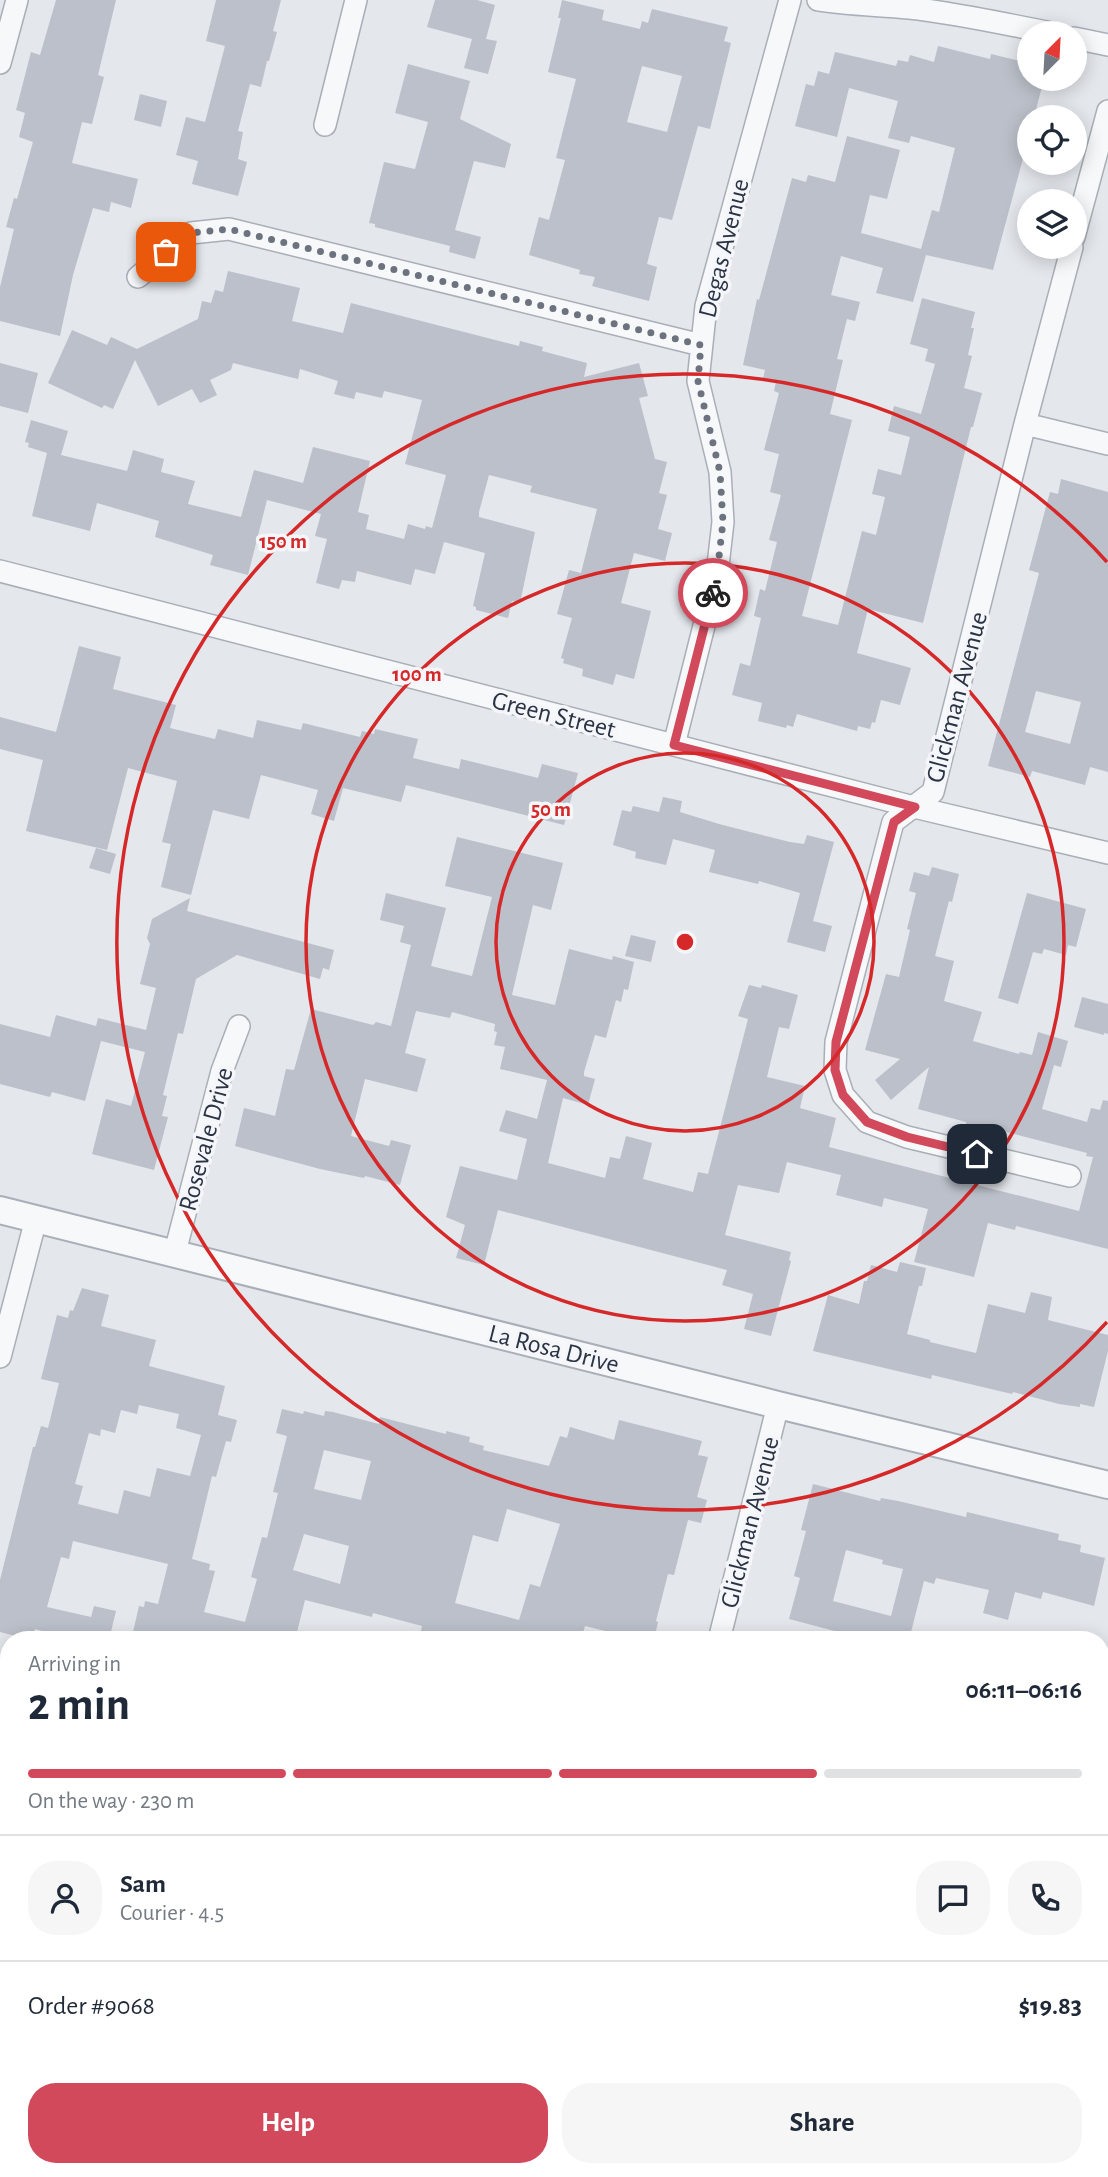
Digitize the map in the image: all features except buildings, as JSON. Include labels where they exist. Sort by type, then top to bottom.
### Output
[{"type":"street","points":[[0,63],[18,0]]},
{"type":"street","points":[[325,125],[356,0]]},
{"type":"street","name":"Degas Avenue","points":[[674,745],[717,574],[723,522],[720,472],[698,381],[706,306],[790,0]]},
{"type":"street","points":[[818,0],[844,5],[907,8],[1017,26]]},
{"type":"street","points":[[1087,41],[1108,45]]},
{"type":"street","points":[[1087,189],[1108,111]]},
{"type":"street","points":[[138,277],[191,233],[229,229],[701,345]]},
{"type":"street","name":"Glickman Avenue","points":[[1069,259],[933,792],[894,822],[836,1042],[835,1070],[843,1095],[867,1122],[907,1137],[1070,1177]]},
{"type":"street","points":[[1025,424],[1108,444]]},
{"type":"street","name":"Green Street","points":[[0,571],[915,807],[1108,853]]},
{"type":"street","name":"Rosevale Drive","points":[[175,1252],[222,1071],[239,1026]]},
{"type":"street","name":"La Rosa Drive","points":[[0,1210],[1108,1485]]},
{"type":"street","points":[[0,1357],[36,1219]]},
{"type":"street","name":"Glickman Avenue","points":[[721,1631],[778,1405]]},
{"type":"way so far","points":[[166,252],[191,233],[229,229],[701,345],[698,381],[720,472],[723,522],[713,593]]},
{"type":"route","points":[[713,593],[674,745],[915,807],[894,822],[836,1042],[835,1070],[843,1095],[867,1122],[907,1137],[977,1154]]}]
